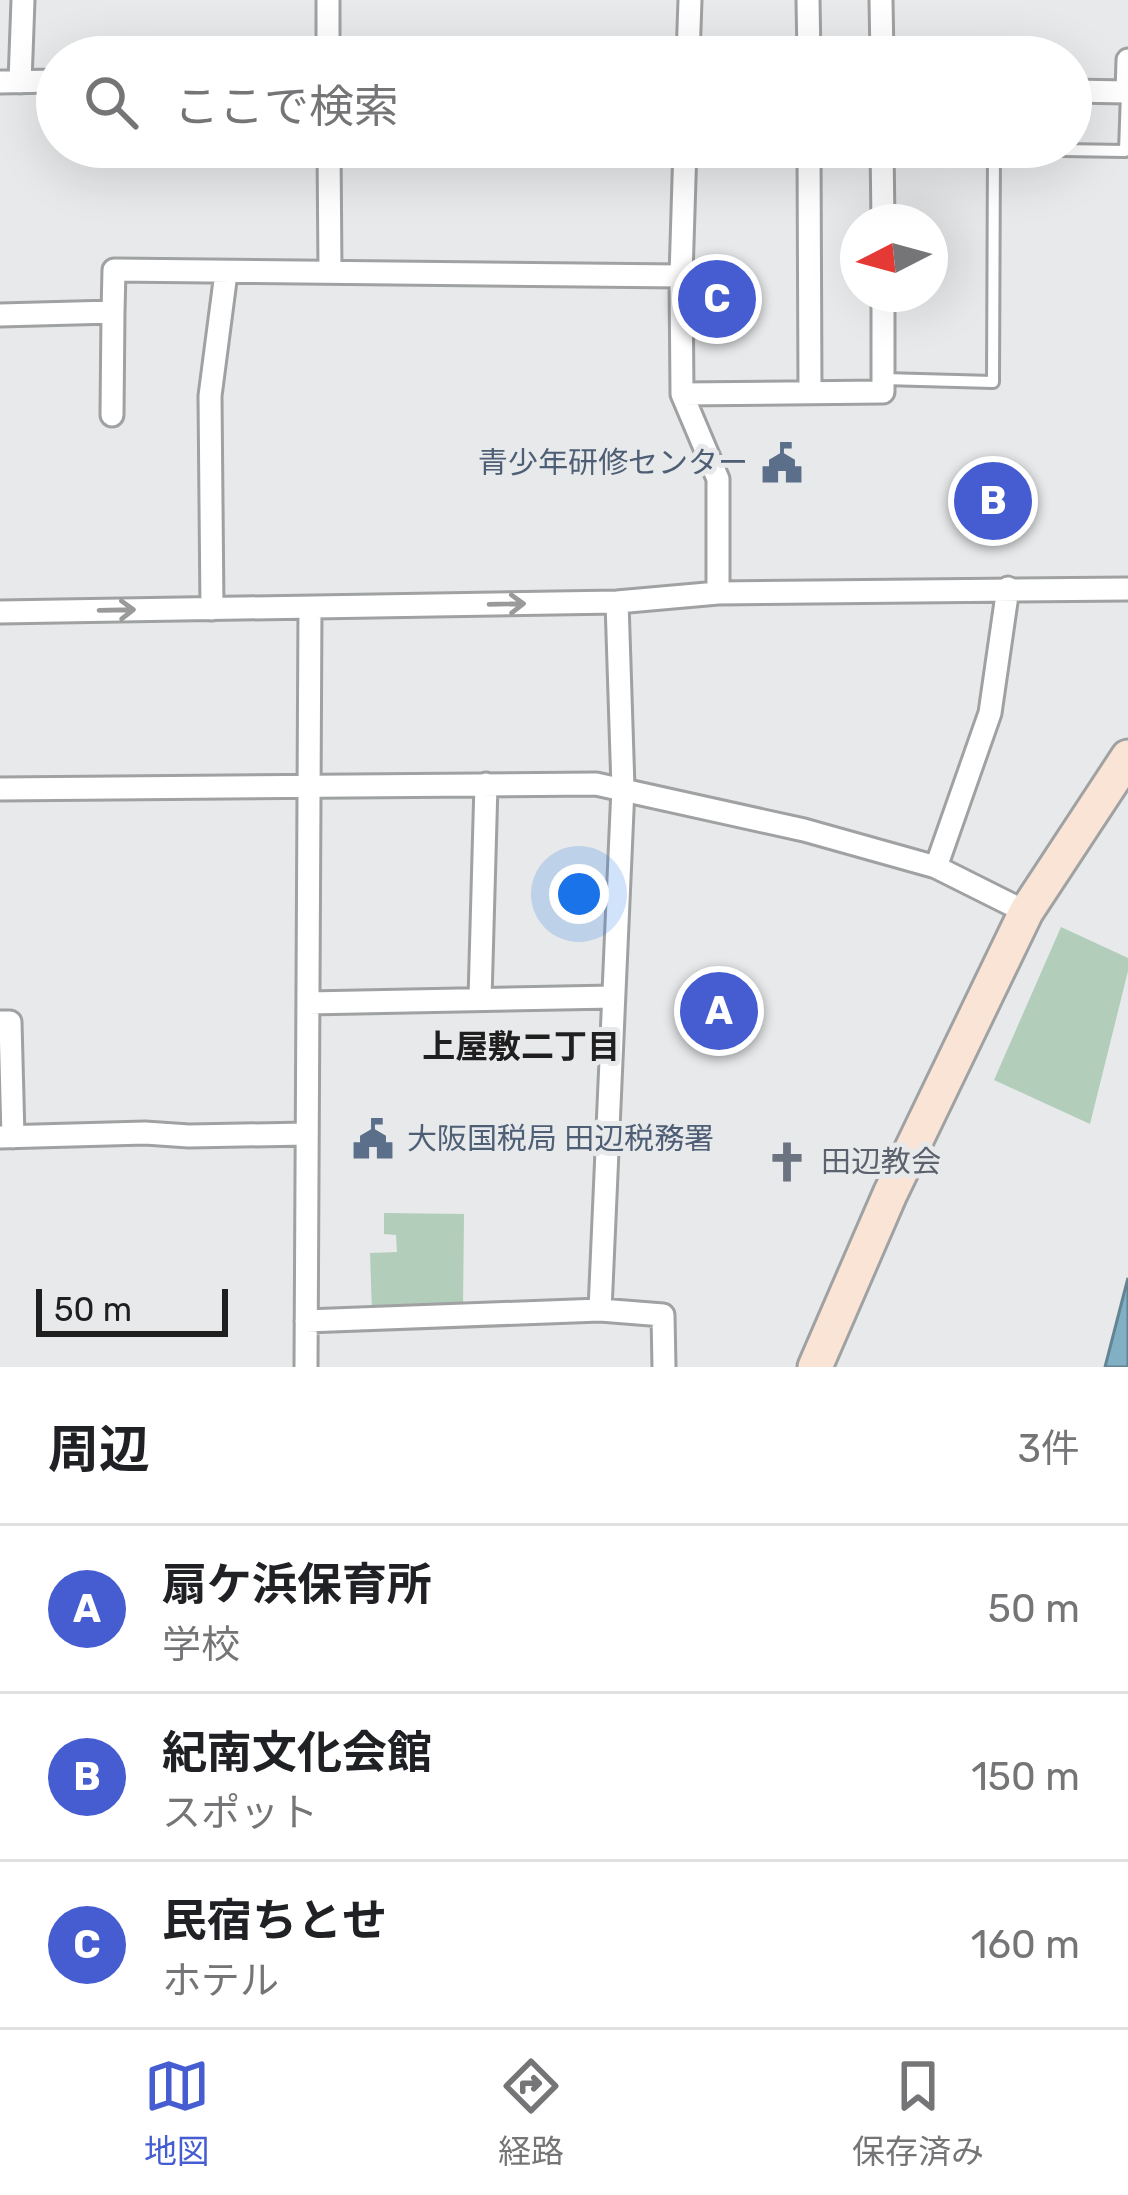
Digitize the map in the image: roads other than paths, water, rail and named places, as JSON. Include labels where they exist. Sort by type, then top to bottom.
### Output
[{"type":"street","points":[[10,82],[23,0]]},
{"type":"street","points":[[328,0],[328,36]]},
{"type":"street","points":[[689,36],[690,0]]},
{"type":"street","points":[[808,0],[809,36]]},
{"type":"street","points":[[881,0],[882,36]]},
{"type":"street","points":[[1092,91],[1127,92],[1128,61]]},
{"type":"street","points":[[329,168],[329,271]]},
{"type":"street","points":[[685,168],[682,394],[718,479],[718,593]]},
{"type":"street","points":[[809,168],[810,392]]},
{"type":"street","points":[[882,168],[883,204]]},
{"type":"street","points":[[112,415],[114,270],[681,277]]},
{"type":"street","points":[[212,609],[211,395],[226,273]]},
{"type":"street","points":[[0,316],[113,312]]},
{"type":"street","points":[[682,394],[883,392],[884,312]]},
{"type":"street","points":[[936,867],[990,713],[1008,588]]},
{"type":"street","points":[[0,612],[617,602],[718,593],[1128,589]]},
{"type":"street","points":[[600,1310],[623,788],[617,602]]},
{"type":"street","points":[[306,1367],[310,608]]},
{"type":"street","points":[[815,1367],[890,1194],[1026,912],[1128,757]]},
{"type":"street","points":[[480,999],[486,784]]},
{"type":"street","points":[[0,789],[596,784],[804,830],[936,867],[1026,912]]},
{"type":"street","points":[[308,1003],[614,997]]},
{"type":"street","points":[[0,1022],[10,1022],[6,1137],[308,1134]]},
{"type":"street","points":[[306,1321],[600,1310],[663,1315],[664,1367]]},
{"type":"lane","points":[[1092,150],[1125,151],[1127,92]]},
{"type":"lane","points":[[884,379],[993,382],[994,168]]},
{"type":"water","points":[[1128,1278],[1128,1367],[1105,1367]]},
{"type":"place","name":"民宿ちとせ","points":[[717,299]]},
{"type":"place","name":"青少年研修センター","points":[[782,463]]},
{"type":"place","name":"紀南文化会館","points":[[993,501]]},
{"type":"place","name":"扇ケ浜保育所","points":[[719,1011]]},
{"type":"place","name":"大阪国税局 田辺税務署","points":[[373,1139]]},
{"type":"place","name":"田辺教会","points":[[787,1162]]},
{"type":"district","name":"上屋敷二丁目","points":[[521,1046]]}]
